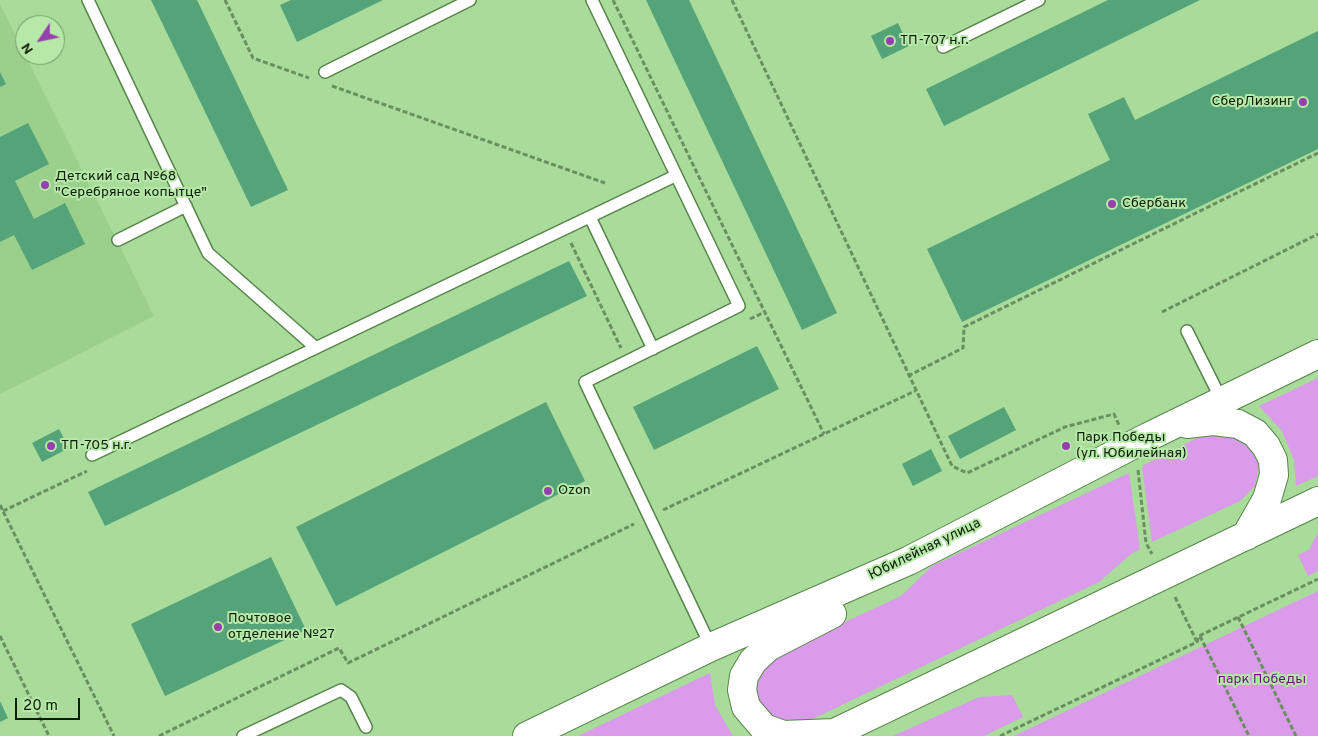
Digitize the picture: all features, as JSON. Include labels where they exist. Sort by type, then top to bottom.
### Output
[{"type":"main road","name":"Юбилейная улица","points":[[527,736],[711,647],[908,561],[1174,425],[1318,354]]},
{"type":"main road","points":[[1174,425],[1213,420],[1238,424],[1255,433],[1266,446],[1273,460],[1274,475],[1267,499],[1246,536]]},
{"type":"main road","points":[[908,561],[871,595],[788,635],[768,647],[753,661],[744,676],[742,690],[746,706],[764,728],[783,735],[845,732],[1318,502]]},
{"type":"lane","points":[[88,0],[208,253],[316,348]]},
{"type":"lane","points":[[321,76],[470,0]]},
{"type":"lane","points":[[592,0],[739,306],[585,382],[711,647]]},
{"type":"lane","points":[[943,47],[1039,0]]},
{"type":"lane","points":[[92,455],[675,176]]},
{"type":"lane","points":[[118,240],[186,206]]},
{"type":"lane","points":[[590,217],[653,348]]},
{"type":"lane","points":[[1187,331],[1222,402]]},
{"type":"lane","points":[[243,736],[341,690],[351,697],[366,727]]},
{"type":"path","points":[[225,0],[253,58],[321,76]]},
{"type":"path","points":[[613,0],[824,434]]},
{"type":"path","points":[[159,736],[339,648],[348,663],[648,517],[915,391],[732,0]]},
{"type":"path","points":[[327,84],[605,183]]},
{"type":"path","points":[[908,376],[963,348],[964,326],[1318,152]]},
{"type":"path","points":[[1162,312],[1318,234]]},
{"type":"path","points":[[569,240],[627,361]]},
{"type":"path","points":[[748,320],[765,312]]},
{"type":"path","points":[[3,511],[93,468]]},
{"type":"path","points":[[0,505],[114,736]]},
{"type":"path","points":[[1000,736],[1197,642],[1200,636],[1318,579]]},
{"type":"path","points":[[1238,617],[1296,736]]},
{"type":"path","points":[[0,636],[49,736]]},
{"type":"path","points":[[1200,636],[1249,736]]},
{"type":"shaded area","name":"Детский сад №68 \"Серебряное копытце\"","points":[[0,4],[15,34],[15,65],[30,65],[154,316],[0,394]]},
{"type":"green space","points":[[1318,378],[1318,476],[1296,486],[1294,460],[1282,431],[1259,406]]},
{"type":"green space","points":[[1220,433],[1247,441],[1257,458],[1259,467],[1255,486],[1240,501],[1152,542],[1142,466],[1201,436]]},
{"type":"green space","points":[[1129,473],[1140,549],[1131,554],[1099,582],[804,723],[788,725],[766,716],[751,685],[753,677],[778,653],[901,596],[932,566]]},
{"type":"green space","points":[[1318,532],[1318,571],[1308,576],[1298,555],[1309,550]]},
{"type":"green space","name":"парк Победы","points":[[1318,591],[1318,736],[1014,736]]},
{"type":"green space","points":[[710,673],[715,705],[733,736],[578,736]]},
{"type":"green space","points":[[1012,695],[1023,717],[984,736],[893,736],[979,697]]},
{"type":"building","points":[[151,0],[197,0],[288,190],[251,207]]},
{"type":"building","points":[[291,0],[383,0],[297,42],[280,5]]},
{"type":"building","points":[[646,0],[689,0],[837,313],[802,330]]},
{"type":"building","points":[[1108,0],[1200,0],[944,126],[926,89]]},
{"type":"building","name":"ТП-707 н.г.","points":[[898,23],[909,46],[882,59],[871,36]]},
{"type":"building","name":"Сбербанк","points":[[1318,31],[1318,149],[962,322],[927,249],[1110,160],[1088,114],[1124,97],[1135,120]]},
{"type":"building","points":[[0,72],[6,84],[0,87]]},
{"type":"building","points":[[28,123],[49,164],[15,181],[34,219],[65,203],[85,244],[32,270],[14,235],[0,242],[0,137]]},
{"type":"building","points":[[569,261],[587,296],[105,526],[88,492]]},
{"type":"building","points":[[757,346],[779,389],[654,450],[633,407]]},
{"type":"building","points":[[546,402],[585,481],[336,606],[296,527]]},
{"type":"building","points":[[1004,407],[1016,430],[960,459],[948,436]]},
{"type":"building","name":"ТП-705 н.г.","points":[[59,429],[69,448],[42,462],[32,443]]},
{"type":"building","points":[[931,449],[942,471],[913,486],[902,464]]},
{"type":"building","name":"Почтовое отделение №27","points":[[271,557],[306,630],[165,696],[131,624]]},
{"type":"building","points":[[0,701],[8,718],[0,722]]},
{"type":"place","name":"ТП-707 н.г.","points":[[890,41]]},
{"type":"place","name":"СберЛизинг","points":[[1303,102]]},
{"type":"place","name":"Детский сад №68 \"Серебряное копытце\"","points":[[45,185]]},
{"type":"place","name":"Сбербанк","points":[[1112,204]]},
{"type":"place","name":"ТП-705 н.г.","points":[[51,446]]},
{"type":"place","name":"Парк Победы (ул. Юбилейная)","points":[[1066,446]]},
{"type":"place","name":"Ozon","points":[[548,491]]},
{"type":"place","name":"Почтовое отделение №27","points":[[218,627]]}]
